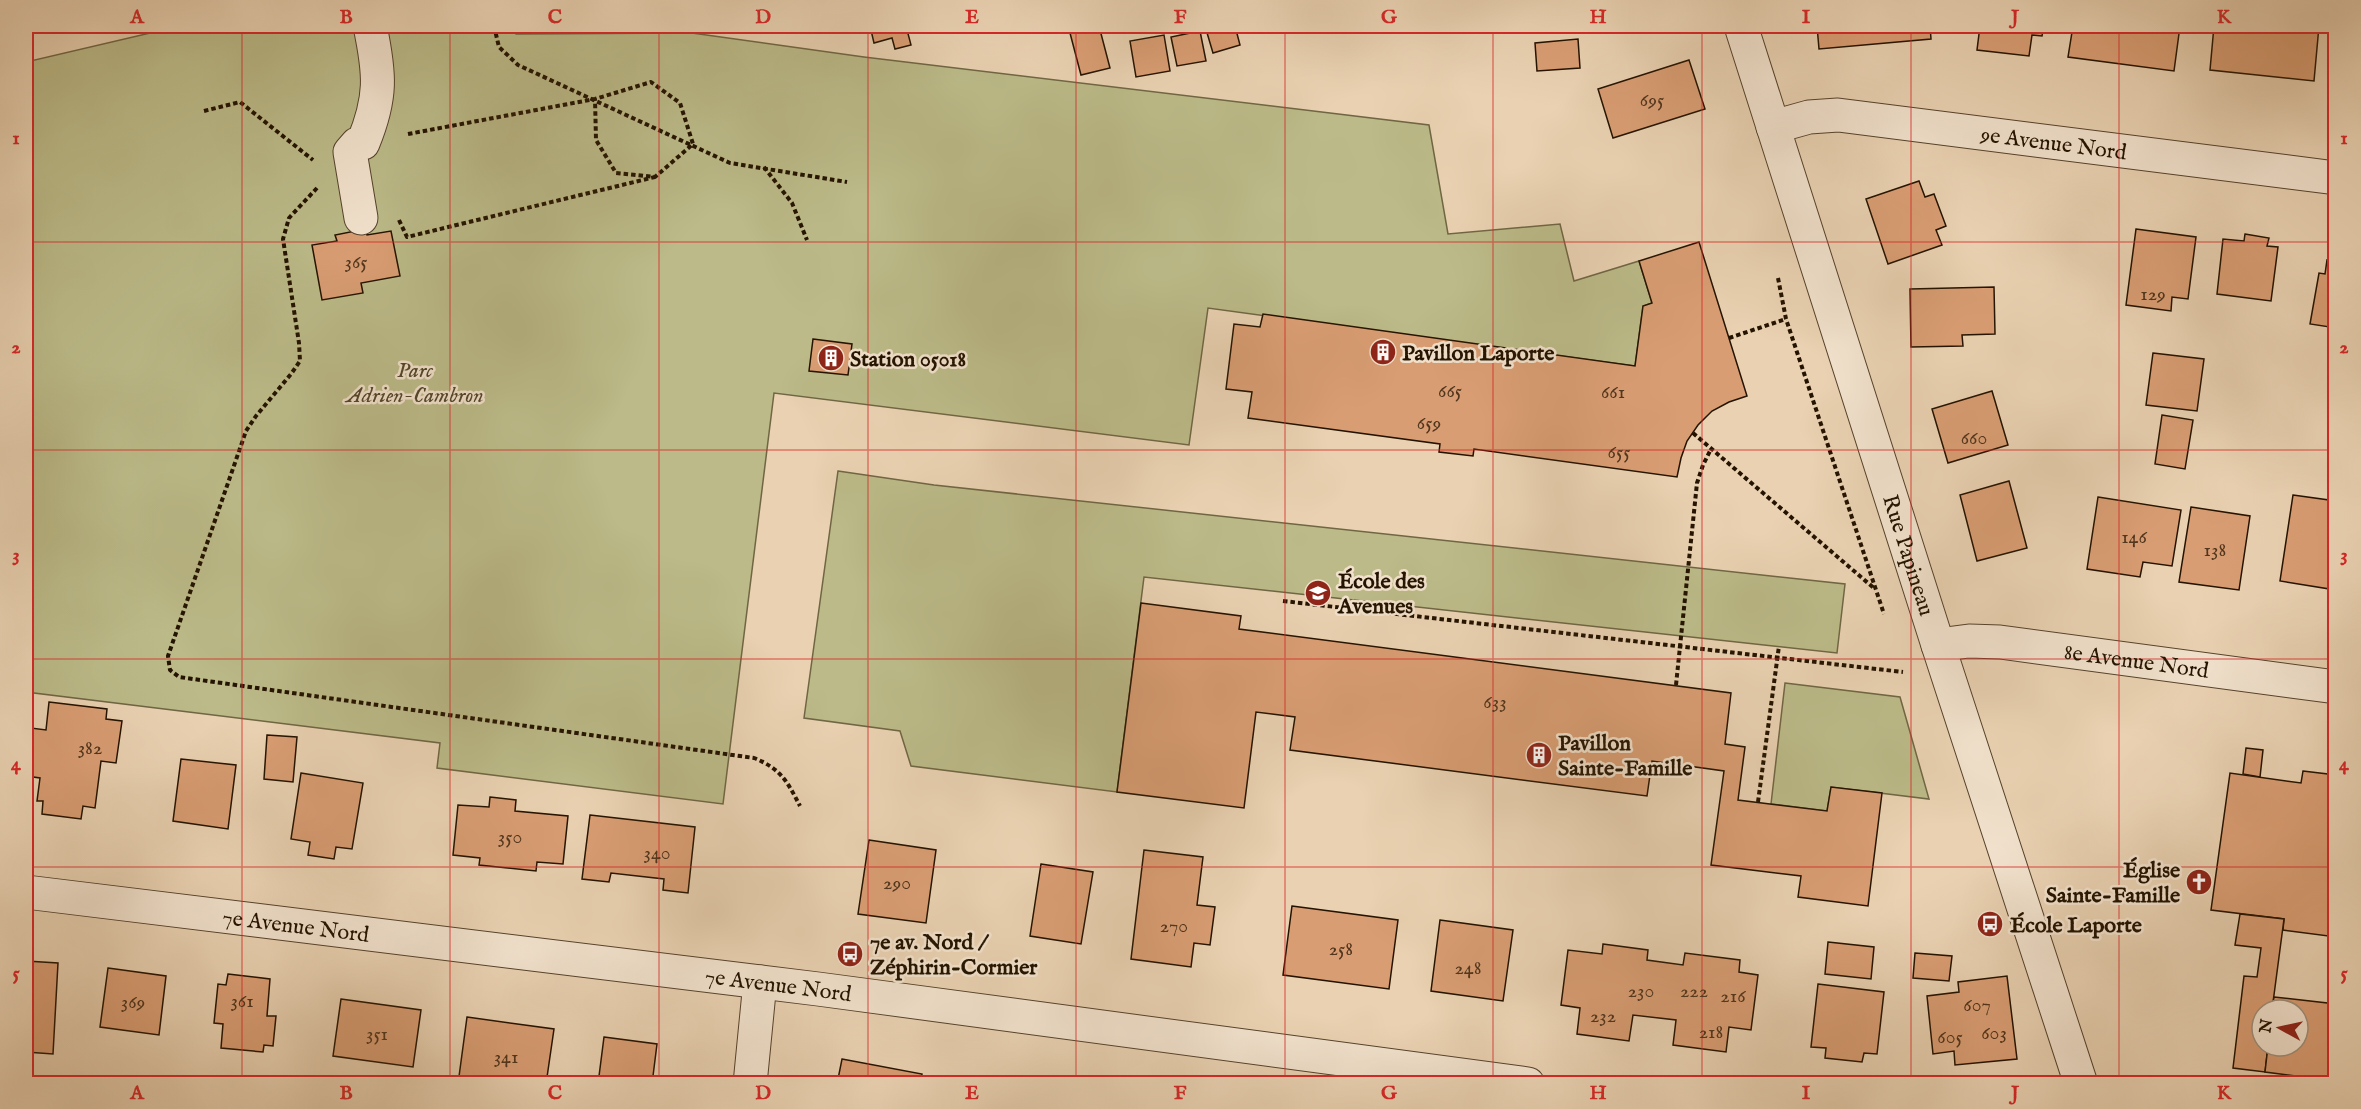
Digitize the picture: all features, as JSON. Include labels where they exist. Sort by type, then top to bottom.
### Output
[{"type":"street","points":[[361,218],[348,156],[374,117],[379,90],[370,26]]},
{"type":"street","name":"Rue Papineau","points":[[1741,26],[1938,645],[2081,1083]]},
{"type":"street","name":"9e Avenue Nord","points":[[1773,127],[1809,117],[1838,115],[2336,178]]},
{"type":"street","name":"8e Avenue Nord","points":[[1938,645],[1969,641],[2000,642],[2336,687]]},
{"type":"street","name":"7e Avenue Nord","points":[[26,892],[759,982],[1528,1083]]},
{"type":"street","points":[[750,1083],[759,982]]},
{"type":"path","points":[[494,26],[499,47],[518,65],[730,163],[847,182]]},
{"type":"path","points":[[693,144],[680,104],[651,82],[595,99],[348,156],[289,218],[283,239],[300,361],[246,431],[168,656],[170,670],[179,676],[754,758],[771,765],[786,780],[800,806]]},
{"type":"path","points":[[595,99],[596,140],[616,173],[655,177]]},
{"type":"path","points":[[204,111],[240,102],[348,156]]},
{"type":"path","points":[[398,216],[408,237],[655,177],[693,144]]},
{"type":"path","points":[[764,167],[792,203],[807,240]]},
{"type":"path","points":[[1778,275],[1786,319],[1884,614]]},
{"type":"path","points":[[1729,338],[1786,319]]},
{"type":"path","points":[[1693,433],[1876,589]]},
{"type":"path","points":[[1676,686],[1697,483],[1702,465],[1711,448]]},
{"type":"path","points":[[1283,601],[1903,672]]},
{"type":"path","points":[[1758,802],[1779,646]]},
{"type":"green space","name":"Parc Adrien-Cambron","points":[[180,26],[514,26],[516,34],[692,33],[864,57],[1429,125],[1448,234],[1560,224],[1574,281],[1639,261],[1652,303],[1643,306],[1635,366],[1208,308],[1189,445],[774,393],[723,804],[437,768],[440,743],[26,692],[26,62]]},
{"type":"green space","points":[[838,471],[934,485],[1845,584],[1837,653],[1144,577],[1117,792],[911,766],[900,731],[804,718]]},
{"type":"green space","points":[[1785,683],[1900,697],[1929,799],[1831,787],[1827,811],[1771,804]]},
{"type":"building","points":[[870,26],[906,26],[911,45],[895,49],[892,38],[874,43]]},
{"type":"building","points":[[1099,26],[1110,68],[1081,75],[1070,33]]},
{"type":"building","points":[[1205,26],[1235,26],[1240,45],[1213,53]]},
{"type":"building","points":[[1817,26],[1930,26],[1931,39],[1819,49]]},
{"type":"building","points":[[1980,26],[2044,26],[2042,36],[2032,35],[2029,56],[1977,50]]},
{"type":"building","points":[[2073,26],[2180,26],[2174,71],[2068,57]]},
{"type":"building","points":[[2214,26],[2319,26],[2314,81],[2210,70]]},
{"type":"building","points":[[1200,31],[1206,61],[1177,66],[1171,37]]},
{"type":"building","points":[[1164,35],[1170,71],[1136,77],[1130,41]]},
{"type":"building","points":[[1578,39],[1580,68],[1537,71],[1535,43]]},
{"type":"building","points":[[1689,60],[1705,109],[1613,138],[1598,89]]},
{"type":"building","points":[[1919,181],[1925,197],[1934,194],[1946,226],[1936,230],[1942,245],[1888,264],[1866,199]]},
{"type":"building","points":[[365,229],[367,235],[391,231],[400,276],[361,283],[363,293],[322,300],[312,245],[337,241],[335,235]]},
{"type":"building","points":[[2136,229],[2196,237],[2188,299],[2172,297],[2171,311],[2126,305]]},
{"type":"building","points":[[2245,234],[2269,238],[2267,246],[2278,247],[2271,301],[2217,294],[2223,239],[2244,241]]},
{"type":"building","name":"Pavillon Laporte","points":[[1699,242],[1747,396],[1712,411],[1698,425],[1687,441],[1677,477],[1474,449],[1473,456],[1439,452],[1440,444],[1248,418],[1252,392],[1226,389],[1234,324],[1260,327],[1263,314],[1635,366],[1643,306],[1652,303],[1639,261]]},
{"type":"building","points":[[2327,260],[2336,262],[2336,328],[2310,324],[2319,273],[2325,274]]},
{"type":"building","points":[[1994,287],[1995,334],[1962,335],[1963,346],[1911,347],[1910,289]]},
{"type":"building","name":"Station 05018","points":[[813,339],[852,344],[848,375],[809,371]]},
{"type":"building","points":[[2153,353],[2204,359],[2197,411],[2146,405]]},
{"type":"building","points":[[1992,391],[2008,445],[1948,463],[1932,409]]},
{"type":"building","points":[[2162,415],[2193,420],[2185,469],[2155,464]]},
{"type":"building","points":[[2009,481],[2027,548],[1977,561],[1960,495]]},
{"type":"building","points":[[2293,495],[2336,501],[2336,590],[2280,581]]},
{"type":"building","points":[[2098,497],[2181,510],[2172,566],[2143,562],[2140,577],[2087,569]]},
{"type":"building","points":[[2191,507],[2250,516],[2239,590],[2179,582]]},
{"type":"building","name":"Pavillon Sainte-Famille","points":[[1141,603],[1241,616],[1239,629],[1731,693],[1725,744],[1745,747],[1738,800],[1827,811],[1831,787],[1882,793],[1868,906],[1798,897],[1801,876],[1711,865],[1724,771],[1652,761],[1647,796],[1290,750],[1295,717],[1256,712],[1244,808],[1117,792]]},
{"type":"building","points":[[49,702],[107,709],[106,719],[122,721],[116,763],[101,761],[95,808],[83,806],[81,819],[42,814],[43,801],[37,801],[40,778],[26,776],[31,728],[46,730]]},
{"type":"building","points":[[267,735],[297,737],[293,782],[264,779]]},
{"type":"building","points":[[2246,748],[2263,750],[2260,777],[2243,774]]},
{"type":"building","points":[[181,759],[236,765],[228,829],[173,821]]},
{"type":"building","points":[[2303,771],[2336,775],[2336,937],[2283,930],[2284,919],[2211,910],[2230,773],[2301,783]]},
{"type":"building","points":[[301,773],[363,783],[352,849],[336,847],[334,859],[308,855],[310,842],[291,839]]},
{"type":"building","points":[[490,797],[516,800],[515,811],[568,816],[563,864],[537,862],[536,871],[479,865],[480,858],[453,855],[458,805],[489,807]]},
{"type":"building","points":[[590,815],[695,827],[688,893],[663,890],[664,879],[611,873],[609,882],[582,879]]},
{"type":"building","points":[[869,840],[936,850],[926,923],[858,914]]},
{"type":"building","points":[[1144,850],[1203,857],[1197,905],[1215,907],[1210,945],[1194,943],[1191,967],[1131,959]]},
{"type":"building","points":[[1041,864],[1093,872],[1081,944],[1030,936]]},
{"type":"building","points":[[1292,906],[1398,920],[1389,989],[1283,975]]},
{"type":"building","points":[[2240,914],[2284,919],[2274,998],[2250,998],[2250,1058],[2267,1058],[2265,1072],[2233,1068],[2244,976],[2257,977],[2261,948],[2235,945]]},
{"type":"building","points":[[1440,920],[1513,930],[1503,1001],[1431,991]]},
{"type":"building","points":[[1828,942],[1874,947],[1871,979],[1825,974]]},
{"type":"building","points":[[1603,944],[1648,950],[1647,960],[1683,965],[1685,953],[1740,960],[1739,972],[1758,975],[1751,1030],[1729,1027],[1726,1052],[1673,1045],[1676,1020],[1633,1015],[1629,1041],[1577,1034],[1580,1008],[1561,1005],[1568,950],[1602,954]]},
{"type":"building","points":[[1915,953],[1952,956],[1949,981],[1913,978]]},
{"type":"building","points":[[26,961],[58,963],[53,1054],[26,1052]]},
{"type":"building","points":[[108,968],[166,976],[159,1035],[100,1027]]},
{"type":"building","points":[[228,974],[270,979],[267,1016],[276,1016],[273,1046],[264,1045],[263,1052],[221,1048],[223,1024],[214,1023],[218,984],[226,985]]},
{"type":"building","points":[[2007,976],[2017,1059],[1955,1065],[1954,1051],[1933,1054],[1927,996],[1959,992],[1958,982]]},
{"type":"building","points":[[1818,984],[1884,992],[1877,1054],[1864,1053],[1862,1062],[1825,1058],[1826,1048],[1811,1047]]},
{"type":"building","points":[[341,999],[421,1010],[413,1067],[333,1056]]},
{"type":"building","points":[[2310,1001],[2336,1004],[2336,1081],[2265,1072],[2267,1058],[2310,1058]]},
{"type":"building","points":[[467,1017],[554,1029],[546,1084],[458,1084]]},
{"type":"building","points":[[604,1037],[657,1044],[652,1084],[598,1084]]},
{"type":"building","points":[[842,1059],[922,1074],[920,1084],[837,1084]]},
{"type":"place","name":"Pavillon Laporte","points":[[1383,352]]},
{"type":"place","name":"Station 05018","points":[[831,358]]},
{"type":"place","name":"École des Avenues","points":[[1318,593]]},
{"type":"place","name":"Pavillon Sainte-Famille","points":[[1539,755]]},
{"type":"place","name":"Église Sainte-Famille","points":[[2199,882]]},
{"type":"place","name":"École Laporte","points":[[1990,924]]},
{"type":"place","name":"7e av. Nord / Zéphirin-Cormier","points":[[850,954]]}]
